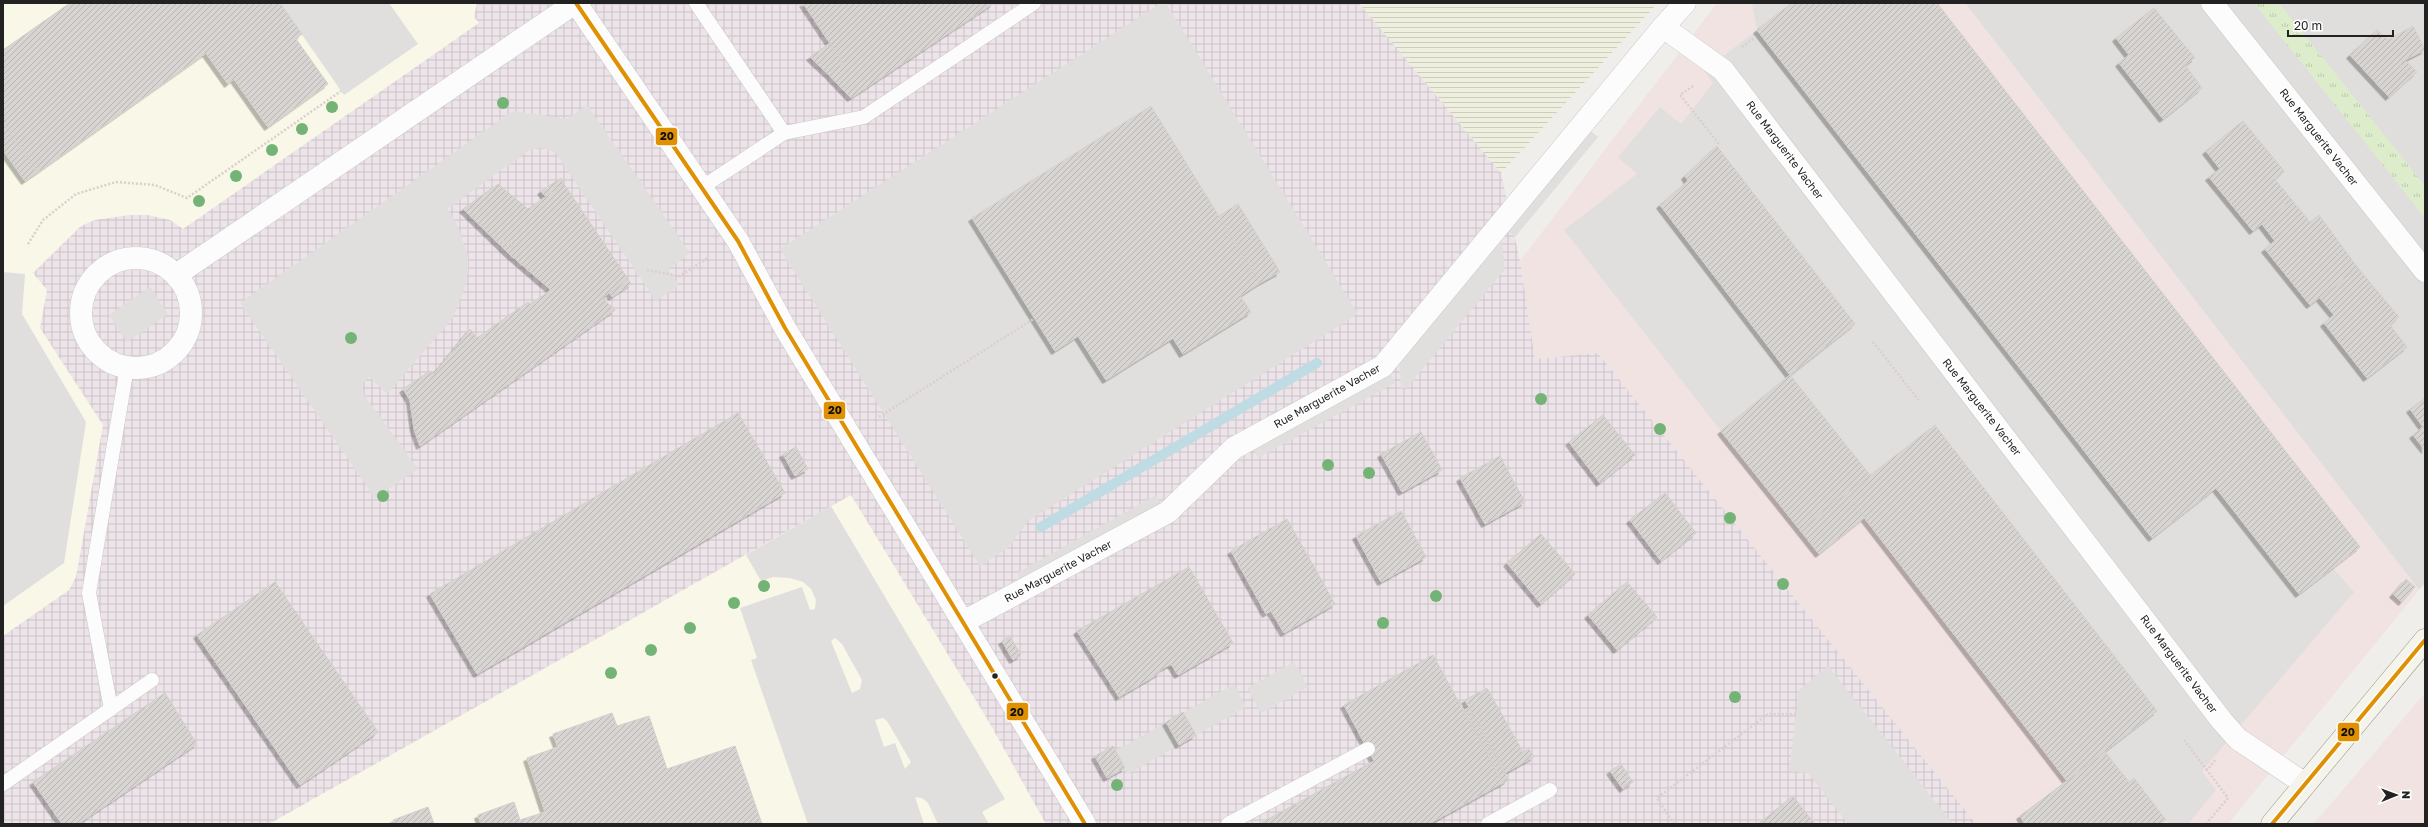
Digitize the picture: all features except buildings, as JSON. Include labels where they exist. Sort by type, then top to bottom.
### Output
[{"type":"street","points":[[176,275],[575,3],[738,241],[785,328],[1085,824]]},
{"type":"street","name":"Rue Marguerite Vacher","points":[[963,622],[1168,512],[1234,448],[1383,366],[1663,27],[1685,3]]},
{"type":"street","name":"Rue Marguerite Vacher","points":[[2212,3],[2425,271]]},
{"type":"street","name":"Rue Marguerite Vacher","points":[[1663,27],[1723,70],[2235,735],[2305,784]]},
{"type":"street","points":[[144,258],[161,264],[176,275],[186,290],[191,308],[189,326],[182,343],[170,357],[153,366],[135,369],[126,367],[117,365],[101,356],[89,342],[82,326],[81,308],[86,290],[96,275],[110,264],[126,259],[144,258]]},
{"type":"street","points":[[2276,823],[2305,784],[2425,640]]},
{"type":"lane","points":[[696,3],[784,132]]},
{"type":"lane","points":[[701,188],[784,132],[864,117],[1034,3]]},
{"type":"lane","points":[[111,709],[89,593],[126,367]]},
{"type":"lane","points":[[3,784],[152,680]]},
{"type":"lane","points":[[1228,824],[1368,749]]},
{"type":"lane","points":[[1488,824],[1550,790]]},
{"type":"path","points":[[28,244],[43,220],[76,194],[116,182],[155,186],[187,198],[341,91]]},
{"type":"path","points":[[1680,95],[1719,144]]},
{"type":"path","points":[[647,270],[680,276],[709,257]]},
{"type":"path","points":[[878,417],[1035,318]]},
{"type":"path","points":[[1873,342],[1920,402]]},
{"type":"path","points":[[1674,824],[1657,798],[1768,714],[1796,714]]},
{"type":"path","points":[[2207,770],[2235,735]]},
{"type":"path","points":[[2184,740],[2228,798],[2206,824]]},
{"type":"shaded area","points":[[3,3],[1359,3],[1501,173],[1520,261],[1535,359],[1598,353],[1976,824],[3,824]]},
{"type":"shaded area","points":[[3,3],[477,3],[474,17],[479,23],[183,229],[170,220],[148,215],[129,215],[95,220],[81,226],[33,273],[47,290],[40,328],[103,425],[76,577],[69,590],[3,636]]},
{"type":"shaded area","points":[[280,3],[389,3],[418,44],[344,95]]},
{"type":"shaded area","points":[[1161,3],[1166,3],[1358,314],[1028,521],[1008,548],[980,566],[780,249]]},
{"type":"shaded area","points":[[1717,3],[1965,3],[2419,590],[2228,824],[1976,824],[1598,353],[1535,359],[1520,261]]},
{"type":"shaded area","points":[[1752,3],[1792,3],[1757,31],[2152,538],[2216,488],[2299,594],[2333,568],[2354,592],[2202,771],[2216,790],[2188,824],[2169,824],[2134,778],[2129,782],[2105,752],[2157,711],[1936,425],[1870,475],[1790,375],[1721,431],[1564,230],[1637,174],[1618,157],[1660,107],[1681,124],[1713,83],[1704,71],[1757,30]],"holes":[[[1718,146],[1855,324],[1790,375],[1660,206],[1688,181],[1685,176]]]},
{"type":"shaded area","points":[[1965,3],[2425,3],[2425,583],[2419,590]]},
{"type":"shaded area","points":[[587,105],[690,253],[668,269],[679,285],[656,301],[555,152],[543,148],[531,149],[447,209],[457,224],[468,256],[468,272],[465,288],[452,319],[387,394],[369,377],[363,383],[362,392],[418,469],[375,498],[240,303],[513,111],[567,119]]},
{"type":"shaded area","points":[[1588,129],[1598,137],[1515,237],[1506,229]]},
{"type":"shaded area","points":[[1501,235],[1505,269],[1407,388],[1401,388],[1399,359]]},
{"type":"shaded area","points":[[3,272],[25,274],[22,314],[86,422],[64,563],[3,606]]},
{"type":"shaded area","points":[[150,287],[168,314],[127,342],[109,315]]},
{"type":"shaded area","points":[[1390,373],[1395,383],[1258,458],[1253,448]]},
{"type":"shaded area","points":[[851,495],[989,722],[1046,824],[269,824]]},
{"type":"shaded area","points":[[1156,495],[1162,505],[1023,583],[1017,573]]},
{"type":"shaded area","points":[[831,506],[1005,799],[982,812],[989,824],[938,824],[928,803],[922,798],[915,797],[924,824],[808,824],[751,660],[757,658],[740,608],[802,587],[810,610],[815,609],[816,600],[811,589],[803,582],[790,578],[773,577],[761,581],[746,555]],"holes":[[[835,638],[842,644],[862,680],[860,689],[852,693],[831,641]],[[883,718],[887,721],[911,762],[905,769],[895,743],[884,747],[875,720]]]},
{"type":"shaded area","points":[[1294,662],[1308,687],[1261,713],[1247,688]]},
{"type":"shaded area","points":[[1828,666],[1953,824],[1848,824],[1808,773],[1789,771],[1799,690]]},
{"type":"shaded area","points":[[1234,684],[1246,707],[1128,774],[1115,751]]},
{"type":"shaded area","points":[[2425,693],[2425,824],[2313,824],[2330,805]]},
{"type":"green space","points":[[1359,3],[1658,3],[1501,173]]},
{"type":"green space","points":[[2254,3],[2279,3],[2425,186],[2425,218]]},
{"type":"waterway","points":[[1041,527],[1317,363]]},
{"type":"transit line","name":"20","points":[[576,3],[738,241],[785,328],[1085,824]]},
{"type":"transit line","name":"20","points":[[2272,824],[2425,640]]}]
